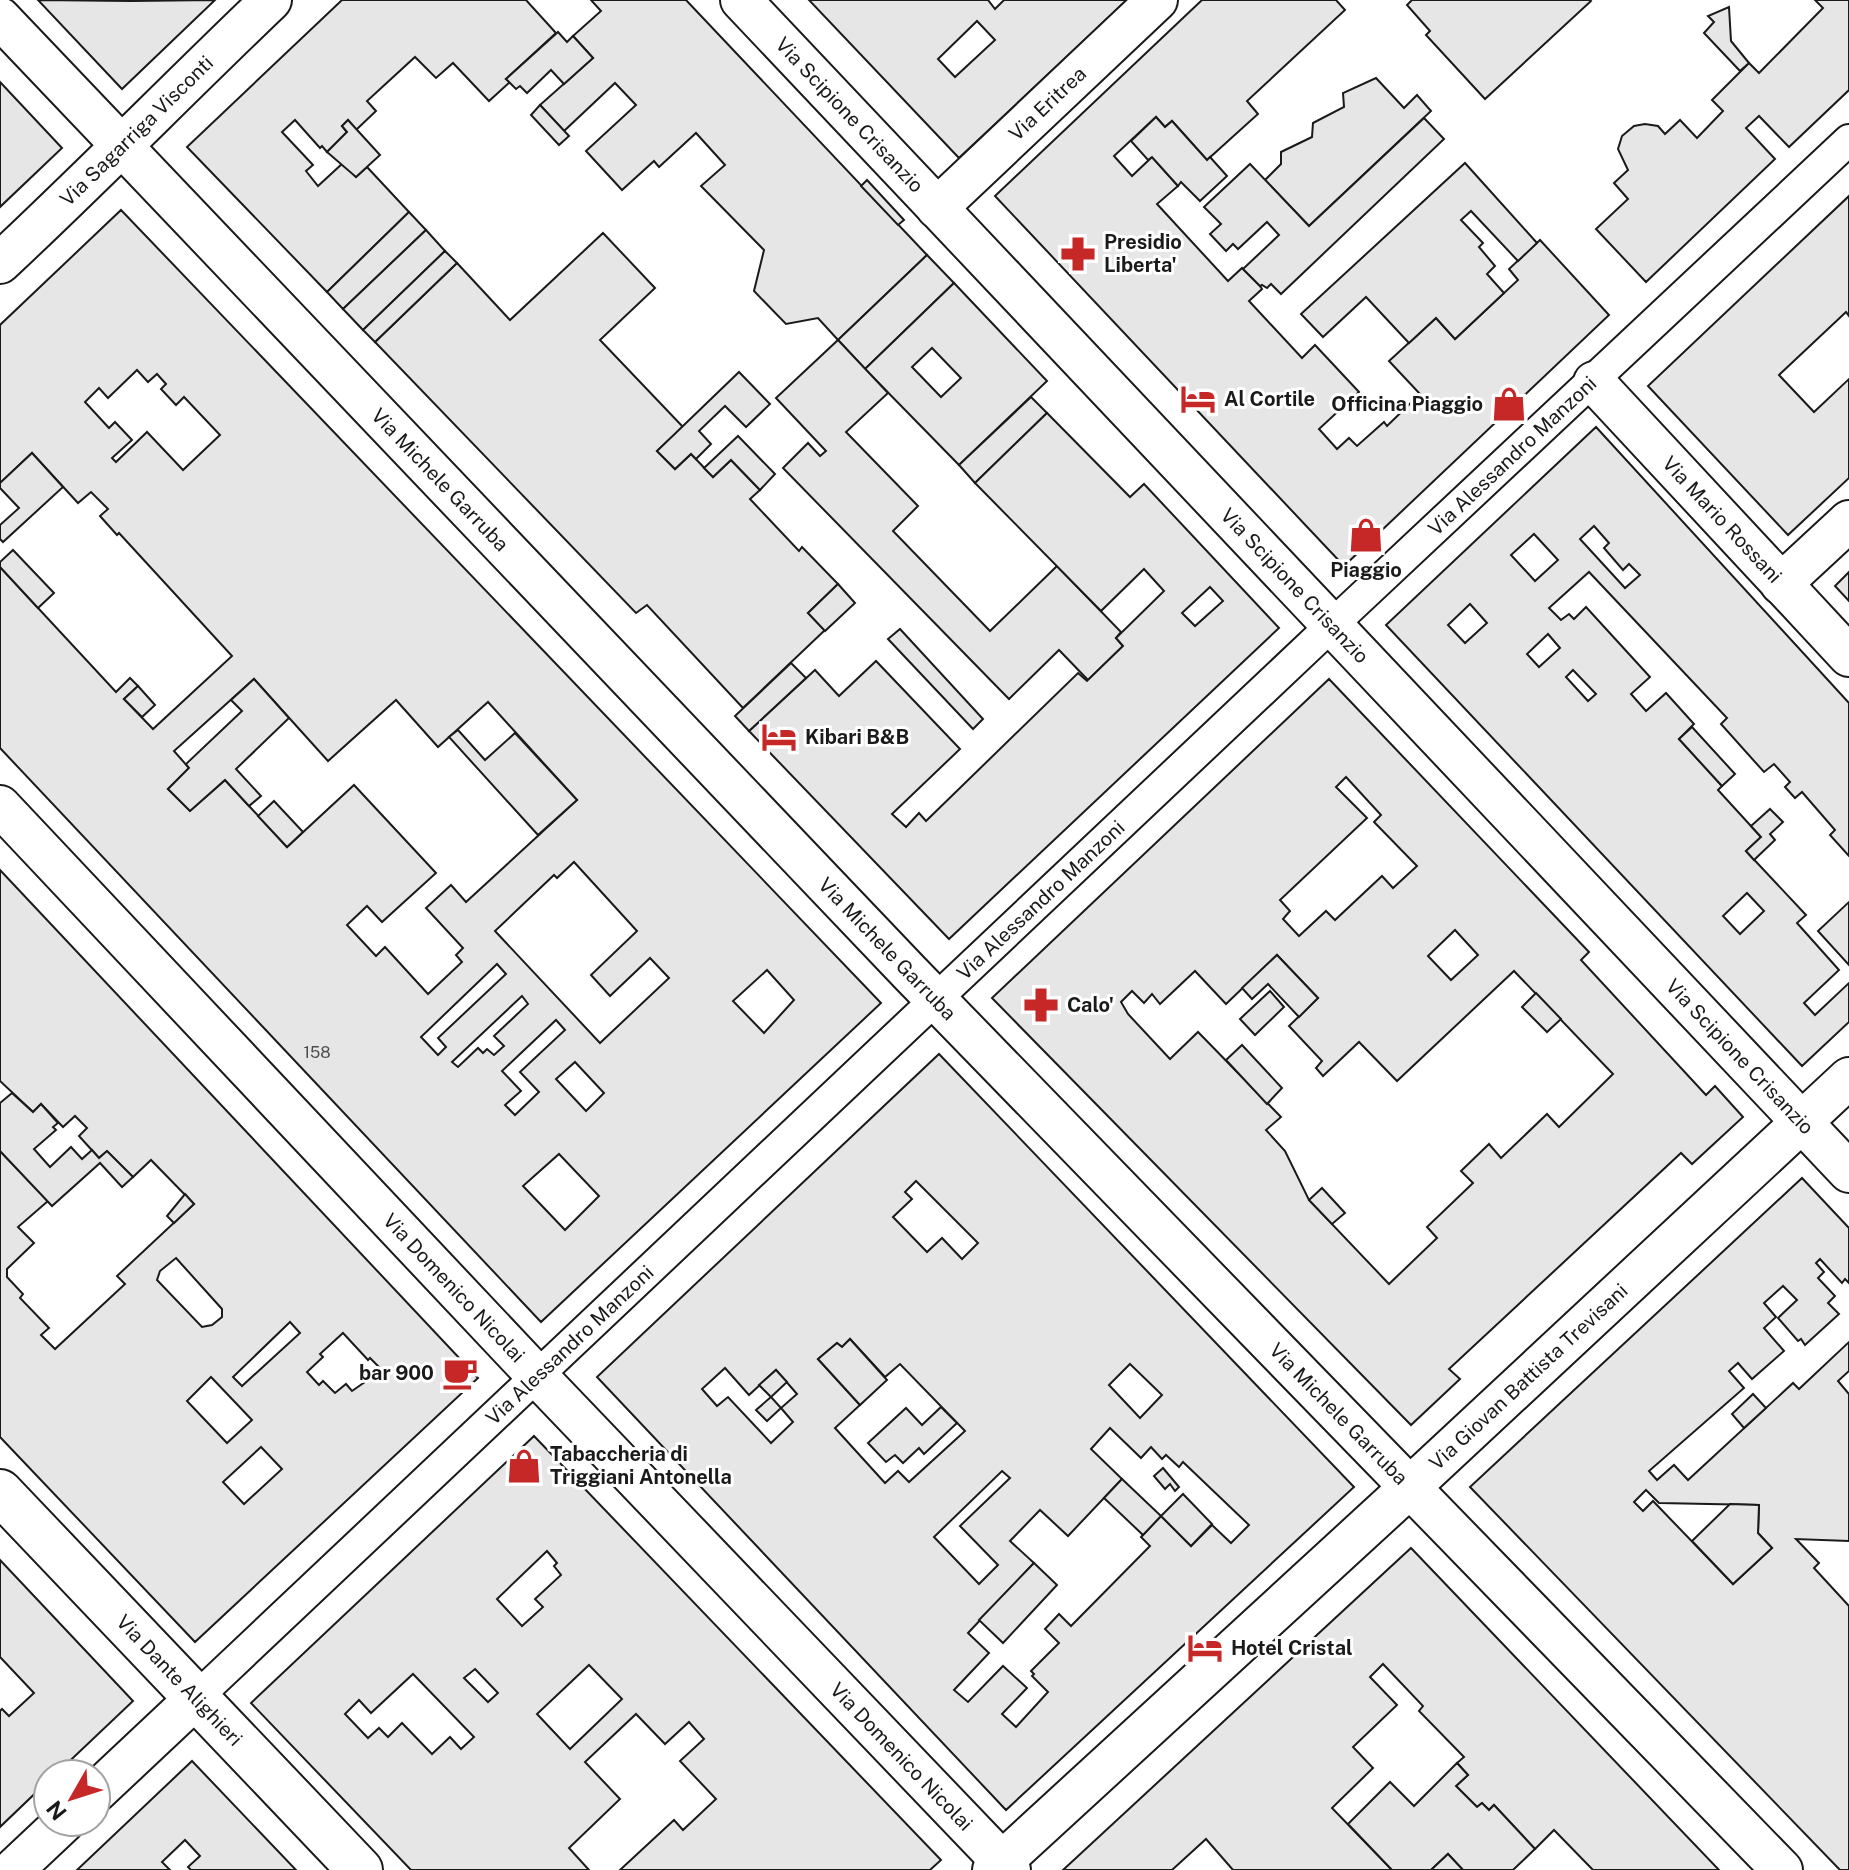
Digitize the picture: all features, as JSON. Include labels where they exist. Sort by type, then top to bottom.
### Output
[{"type":"street","name":"Via Sagarriga Visconti","points":[[0,263],[123,147],[171,95],[271,0]]},
{"type":"street","name":"Via Scipione Crisanzio","points":[[741,0],[1849,1172]]},
{"type":"street","name":"Via Eritrea","points":[[937,208],[1157,0]]},
{"type":"street","name":"Via Michele Garruba","points":[[0,18],[937,1000],[1782,1870]]},
{"type":"street","name":"Via Alessandro Manzoni","points":[[112,1777],[1849,140]]},
{"type":"street","name":"Via Mario Rossani","points":[[1594,382],[1849,656]]},
{"type":"street","points":[[1781,584],[1849,521]]},
{"type":"street","name":"Via Domenico Nicolai","points":[[0,806],[1002,1867]]},
{"type":"street","name":"Via Giovan Battista Trevisani","points":[[1002,1867],[1849,1078]]},
{"type":"street","name":"Via Dante Alighieri","points":[[0,1492],[360,1870]]},
{"type":"street","points":[[13,1870],[47,1838]]},
{"type":"building","points":[[38,0],[131,1],[215,0],[122,89]]},
{"type":"building","points":[[342,0],[526,0],[556,33],[506,79],[510,82],[489,101],[453,63],[436,78],[415,57],[367,101],[376,111],[356,130],[348,120],[342,126],[347,132],[327,152],[295,120],[282,132],[313,165],[306,171],[318,186],[343,163],[356,177],[367,167],[409,212],[327,292],[187,147]]},
{"type":"building","points":[[591,0],[686,0],[927,255],[838,340],[818,318],[786,324],[754,291],[764,250],[701,186],[725,165],[696,133],[659,167],[654,161],[622,190],[586,151],[636,105],[615,83],[564,131],[540,105],[593,58],[573,36],[601,11]]},
{"type":"building","points":[[809,0],[988,0],[995,9],[1004,0],[1127,0],[959,158]],"holes":[[[977,21],[995,40],[955,77],[938,59]]]},
{"type":"building","points":[[1202,0],[1336,0],[1345,10],[1247,101],[1258,114],[1207,160],[1172,121],[1165,127],[1156,117],[1114,156],[1132,176],[1152,157],[1178,186],[1157,204],[1228,281],[1242,268],[1260,286],[1262,289],[1249,301],[1302,358],[1315,345],[1359,392],[1319,429],[1337,449],[1349,438],[1357,446],[1384,422],[1387,426],[1420,394],[1389,361],[1436,318],[1455,339],[1518,280],[1509,269],[1540,240],[1609,315],[1344,566],[995,196]]},
{"type":"building","points":[[1412,0],[1591,1],[1485,99],[1426,35],[1430,31],[1407,5]]},
{"type":"building","points":[[1815,0],[1849,0],[1849,90],[1789,147],[1759,116],[1746,128],[1775,159],[1646,282],[1596,229],[1628,199],[1614,183],[1628,170],[1618,149],[1622,136],[1634,126],[1645,124],[1658,126],[1665,134],[1680,120],[1697,138],[1723,111],[1712,100],[1749,63],[1759,73],[1823,8]]},
{"type":"building","points":[[1729,7],[1731,41],[1749,63],[1740,71],[1704,33],[1714,22],[1708,16]]},
{"type":"building","points":[[558,32],[567,42],[573,36],[593,58],[564,84],[551,70],[527,93],[520,86],[516,89],[506,79]]},
{"type":"building","points":[[1376,78],[1404,108],[1417,95],[1431,111],[1309,226],[1265,180],[1281,164],[1281,152],[1312,137],[1313,123],[1344,107],[1343,93]]},
{"type":"building","points":[[0,82],[62,148],[0,207]]},
{"type":"building","points":[[540,105],[569,136],[559,145],[531,115]]},
{"type":"building","points":[[1156,117],[1165,127],[1172,121],[1207,160],[1210,157],[1227,176],[1200,201],[1181,182],[1178,186],[1152,157],[1148,160],[1131,141]]},
{"type":"building","points":[[1424,118],[1444,139],[1281,294],[1271,284],[1267,288],[1260,286],[1243,269],[1279,235],[1267,222],[1238,249],[1233,244],[1226,251],[1210,234],[1221,224],[1204,207],[1250,164],[1309,226]]},
{"type":"building","points":[[348,120],[380,155],[356,177],[327,152],[347,132],[342,126]]},
{"type":"building","points":[[1465,163],[1537,243],[1518,261],[1471,211],[1461,220],[1483,243],[1479,247],[1495,266],[1487,274],[1504,293],[1455,339],[1436,318],[1409,343],[1366,297],[1323,337],[1301,314]]},
{"type":"building","points":[[867,180],[904,220],[898,225],[861,186]]},
{"type":"building","points":[[1849,196],[1849,316],[1846,312],[1779,375],[1814,412],[1849,379],[1849,478],[1788,535],[1648,386]]},
{"type":"building","points":[[121,210],[881,1003],[541,1322],[0,748],[0,567],[116,692],[130,678],[138,686],[124,699],[153,729],[232,656],[100,516],[108,509],[91,492],[78,503],[32,453],[0,483],[0,325]],"holes":[[[137,370],[148,382],[157,374],[166,384],[161,389],[176,405],[184,397],[220,435],[183,470],[147,432],[116,462],[112,458],[132,440],[115,422],[109,428],[85,402],[99,388],[108,398]],[[254,679],[328,761],[396,700],[438,747],[488,702],[577,800],[466,902],[451,885],[426,908],[463,948],[456,955],[462,962],[428,994],[385,947],[376,956],[347,925],[367,906],[382,922],[436,873],[354,785],[287,847],[225,780],[190,811],[168,789],[189,768],[174,751]],[[574,862],[637,931],[591,975],[610,996],[650,958],[669,978],[600,1043],[495,931],[554,875],[557,878]],[[497,964],[506,974],[438,1038],[446,1047],[438,1055],[421,1037]],[[767,970],[794,1000],[764,1033],[733,1001]],[[522,996],[528,1004],[494,1036],[504,1046],[494,1055],[487,1049],[483,1053],[478,1048],[458,1067],[452,1062]],[[556,1020],[565,1030],[520,1072],[539,1092],[515,1115],[505,1105],[521,1091],[502,1071]],[[575,1062],[604,1093],[586,1111],[556,1079]],[[559,1154],[599,1196],[565,1230],[523,1186]]]},
{"type":"building","points":[[409,212],[426,230],[343,309],[327,292]]},
{"type":"building","points":[[426,230],[445,251],[363,330],[343,309]]},
{"type":"building","points":[[603,233],[655,288],[600,340],[683,427],[657,451],[675,469],[691,454],[713,477],[731,460],[760,490],[750,499],[799,551],[802,547],[838,584],[808,613],[825,630],[743,708],[647,605],[636,613],[375,342],[457,263],[510,320]]},
{"type":"building","points":[[445,251],[457,263],[375,342],[363,330]]},
{"type":"building","points":[[927,255],[954,283],[865,369],[838,340]]},
{"type":"building","points":[[954,283],[1047,381],[959,465],[865,369]],"holes":[[[932,348],[961,378],[941,397],[912,367]]]},
{"type":"building","points":[[838,340],[888,393],[846,432],[918,506],[893,531],[990,631],[1057,566],[1121,632],[1116,638],[1123,646],[1088,680],[1059,650],[1009,699],[783,468],[808,443],[820,456],[826,451],[776,398]]},
{"type":"building","points":[[739,372],[770,404],[746,427],[725,406],[699,431],[711,444],[696,459],[691,454],[675,469],[657,451]]},
{"type":"building","points":[[1031,397],[1047,413],[975,483],[959,465]]},
{"type":"building","points":[[1047,413],[1130,497],[1144,484],[1279,628],[949,939],[749,731],[815,670],[839,696],[876,661],[960,749],[892,814],[906,827],[919,813],[926,821],[1078,673],[1087,681],[1123,646],[1116,638],[1164,591],[1144,569],[1101,611],[975,483]],"holes":[[[1210,587],[1223,601],[1195,626],[1182,613]]]},
{"type":"building","points":[[1596,427],[1849,703],[1849,856],[1830,835],[1835,830],[1802,792],[1795,798],[1785,787],[1790,782],[1774,764],[1764,772],[1721,724],[1727,718],[1589,572],[1549,608],[1561,620],[1569,614],[1574,619],[1586,607],[1650,677],[1631,694],[1646,711],[1666,693],[1694,724],[1679,739],[1722,786],[1718,790],[1761,837],[1746,851],[1806,915],[1797,923],[1839,970],[1804,1003],[1815,1015],[1849,983],[1849,1022],[1802,1066],[1386,625]],"holes":[[[1594,526],[1609,543],[1604,548],[1623,570],[1629,564],[1640,575],[1625,588],[1580,539]],[[1534,534],[1558,560],[1535,581],[1511,555]],[[1470,604],[1487,623],[1465,643],[1448,625]],[[1548,634],[1560,648],[1539,667],[1527,654]],[[1573,670],[1596,694],[1588,701],[1566,677]],[[1747,893],[1764,911],[1740,934],[1723,916]]]},
{"type":"building","points":[[738,436],[775,474],[760,490],[731,460],[713,477],[704,468]]},
{"type":"building","points":[[32,453],[63,487],[3,542],[0,539],[0,525],[19,508],[0,488],[0,483]]},
{"type":"building","points":[[13,550],[54,593],[38,608],[0,567],[0,562]]},
{"type":"building","points":[[1849,572],[1849,601],[1835,586]]},
{"type":"building","points":[[838,584],[855,603],[825,631],[808,613]]},
{"type":"building","points":[[900,629],[983,719],[973,729],[888,639]]},
{"type":"building","points":[[791,663],[806,678],[749,731],[735,716]]},
{"type":"building","points":[[254,679],[289,718],[236,769],[261,796],[249,806],[225,780],[190,811],[168,789],[189,768],[186,764],[242,711],[231,700]]},
{"type":"building","points":[[1329,679],[1589,952],[1581,960],[1706,1095],[1715,1086],[1743,1117],[1692,1164],[1681,1153],[1449,1369],[1460,1379],[1411,1425],[992,998]],"holes":[[[1346,777],[1381,815],[1374,822],[1417,866],[1393,888],[1382,876],[1335,920],[1326,911],[1299,936],[1283,919],[1290,911],[1280,900],[1367,818],[1336,787]],[[1455,930],[1478,955],[1451,980],[1428,956]],[[1277,955],[1318,998],[1289,1026],[1322,1061],[1316,1068],[1323,1076],[1359,1042],[1397,1081],[1514,971],[1613,1074],[1559,1127],[1547,1114],[1501,1158],[1489,1144],[1461,1171],[1473,1183],[1427,1227],[1437,1238],[1389,1284],[1309,1200],[1285,1151],[1266,1130],[1281,1117],[1198,1032],[1170,1059],[1128,1014],[1121,1002],[1132,991],[1144,1003],[1152,994],[1160,1004],[1195,971],[1226,1004]]]},
{"type":"building","points":[[138,686],[155,705],[142,717],[124,699]]},
{"type":"building","points":[[1692,727],[1735,774],[1722,786],[1679,739]]},
{"type":"building","points":[[458,730],[485,760],[515,733],[577,800],[538,835],[449,737]]},
{"type":"building","points":[[274,801],[303,832],[287,847],[258,816]]},
{"type":"building","points":[[1770,809],[1783,822],[1770,834],[1775,840],[1754,860],[1746,851],[1761,837],[1751,826]]},
{"type":"building","points":[[0,870],[478,1378],[195,1642],[0,1437],[0,1151],[48,1201],[18,1227],[34,1243],[7,1269],[7,1277],[23,1294],[20,1298],[49,1328],[41,1335],[55,1349],[125,1284],[117,1276],[194,1204],[151,1160],[133,1177],[107,1151],[99,1158],[79,1136],[87,1128],[75,1116],[63,1127],[41,1104],[33,1112],[0,1081]],"holes":[[[176,1258],[222,1309],[222,1317],[212,1325],[202,1327],[157,1280],[160,1271]],[[290,1322],[300,1333],[242,1386],[233,1377]],[[343,1333],[382,1370],[352,1391],[346,1384],[335,1393],[323,1381],[319,1385],[307,1372],[323,1357],[320,1354]],[[211,1377],[252,1420],[227,1443],[187,1401]],[[261,1447],[282,1469],[244,1504],[223,1482]]]},
{"type":"building","points":[[1849,902],[1849,965],[1818,931]]},
{"type":"building","points":[[1277,955],[1318,998],[1299,1017],[1268,984],[1252,999],[1242,988]]},
{"type":"building","points":[[1270,991],[1284,1007],[1255,1035],[1240,1019]]},
{"type":"building","points":[[1536,993],[1561,1019],[1547,1032],[1522,1007]]},
{"type":"building","points":[[1242,1045],[1282,1088],[1267,1104],[1226,1060]]},
{"type":"building","points":[[939,1054],[1354,1487],[1006,1810],[597,1377]],"holes":[[[916,1181],[978,1243],[962,1259],[942,1238],[927,1252],[893,1217],[912,1199],[905,1192]],[[850,1339],[885,1377],[900,1364],[965,1431],[909,1482],[898,1471],[885,1483],[835,1428],[860,1405],[818,1359],[837,1343],[842,1347]],[[1130,1364],[1162,1395],[1140,1418],[1109,1385]],[[725,1368],[749,1395],[776,1370],[797,1394],[781,1408],[793,1422],[771,1443],[728,1397],[717,1406],[702,1389]],[[1110,1428],[1141,1458],[1151,1447],[1162,1459],[1166,1455],[1179,1467],[1183,1462],[1249,1525],[1231,1543],[1212,1525],[1191,1546],[1161,1516],[1141,1537],[1150,1546],[1071,1626],[1059,1614],[1045,1629],[1059,1643],[1031,1671],[1048,1692],[1016,1727],[1002,1714],[1027,1688],[1003,1666],[968,1702],[954,1690],[989,1653],[968,1633],[1034,1563],[1010,1541],[1040,1510],[1068,1536],[1122,1479],[1091,1449]],[[1002,1471],[1010,1478],[960,1526],[998,1565],[979,1584],[934,1537]]]},
{"type":"building","points":[[12,1093],[33,1112],[41,1104],[58,1123],[53,1127],[56,1130],[34,1149],[50,1167],[71,1147],[82,1159],[92,1150],[99,1158],[107,1151],[133,1177],[122,1187],[100,1163],[52,1206],[0,1151],[0,1103]]},
{"type":"building","points":[[1802,1178],[1849,1228],[1849,1283],[1845,1279],[1842,1283],[1820,1259],[1816,1263],[1824,1272],[1818,1278],[1835,1296],[1828,1303],[1839,1314],[1805,1345],[1778,1318],[1797,1300],[1783,1286],[1764,1303],[1776,1317],[1764,1328],[1784,1351],[1752,1379],[1738,1363],[1729,1371],[1744,1388],[1649,1471],[1657,1480],[1674,1465],[1688,1480],[1793,1383],[1799,1389],[1849,1342],[1849,1371],[1838,1381],[1849,1394],[1849,1541],[1796,1539],[1819,1563],[1814,1568],[1849,1606],[1849,1870],[1840,1870],[1470,1487]],"holes":[[[1646,1490],[1659,1503],[1759,1505],[1758,1533],[1772,1548],[1733,1584],[1653,1501],[1643,1511],[1634,1502]]]},
{"type":"building","points":[[1322,1188],[1345,1213],[1332,1224],[1309,1200]]},
{"type":"building","points":[[185,1194],[194,1204],[174,1223],[167,1216]]},
{"type":"building","points":[[850,1339],[887,1380],[860,1405],[818,1359],[837,1343],[842,1347]]},
{"type":"building","points":[[776,1370],[787,1382],[771,1397],[759,1385]]},
{"type":"building","points":[[1753,1394],[1766,1408],[1744,1428],[1732,1414]]},
{"type":"building","points":[[771,1397],[781,1408],[767,1421],[756,1410]]},
{"type":"building","points":[[941,1407],[957,1423],[924,1454],[919,1448],[903,1463],[895,1455],[886,1462],[868,1443],[906,1408],[922,1425]]},
{"type":"building","points":[[534,1436],[941,1860],[930,1870],[620,1870],[674,1820],[683,1830],[716,1799],[680,1761],[704,1739],[689,1722],[665,1744],[636,1714],[585,1762],[620,1799],[569,1848],[589,1870],[411,1870],[251,1703]],"holes":[[[547,1551],[557,1563],[554,1566],[561,1575],[535,1599],[543,1607],[522,1626],[497,1599]],[[589,1665],[622,1699],[570,1749],[537,1714]],[[475,1669],[498,1693],[488,1702],[464,1678]],[[413,1674],[474,1737],[461,1749],[450,1737],[432,1754],[402,1723],[388,1737],[379,1728],[368,1738],[345,1714],[359,1700],[371,1713]]]},
{"type":"building","points":[[1163,1468],[1179,1487],[1175,1491],[1170,1484],[1165,1489],[1154,1476]]},
{"type":"building","points":[[1122,1479],[1161,1516],[1143,1535],[1104,1498]]},
{"type":"building","points":[[1183,1494],[1212,1524],[1191,1546],[1161,1516]]},
{"type":"building","points":[[1730,1504],[1759,1505],[1758,1533],[1772,1548],[1733,1584],[1692,1541]]},
{"type":"building","points":[[1411,1548],[1719,1870],[1593,1870],[1554,1830],[1535,1849],[1494,1805],[1489,1810],[1482,1803],[1477,1807],[1456,1786],[1468,1775],[1457,1763],[1464,1757],[1419,1711],[1423,1706],[1383,1664],[1370,1677],[1397,1705],[1353,1747],[1373,1768],[1332,1808],[1392,1870],[1233,1870],[1206,1839],[1172,1870],[1063,1870]]},
{"type":"building","points":[[0,1560],[133,1701],[73,1758],[32,1758],[32,1796],[0,1827],[0,1711],[2,1709],[9,1716],[34,1693],[0,1657]]},
{"type":"building","points":[[1034,1563],[1057,1585],[1003,1643],[979,1620]]},
{"type":"building","points":[[192,1761],[296,1870],[191,1870],[188,1867],[200,1856],[185,1840],[162,1862],[170,1870],[77,1870]]},
{"type":"building","points":[[1457,1763],[1468,1775],[1456,1786],[1477,1807],[1482,1803],[1489,1810],[1494,1805],[1535,1849],[1513,1870],[1463,1870],[1448,1854],[1431,1870],[1392,1870],[1348,1824],[1390,1782],[1414,1806]]},
{"type":"building","points":[[1448,1854],[1463,1870],[1431,1870]]},
{"type":"place","name":"Presidio Liberta'","points":[[1078,254]]},
{"type":"place","name":"Al Cortile","points":[[1198,399]]},
{"type":"place","name":"Officina Piaggio","points":[[1509,404]]},
{"type":"place","name":"Piaggio","points":[[1366,535]]},
{"type":"place","name":"Kibari B&B","points":[[779,737]]},
{"type":"place","name":"Calo'","points":[[1041,1005]]},
{"type":"place","name":"bar 900","points":[[460,1373]]},
{"type":"place","name":"Tabaccheria di Triggiani Antonella","points":[[524,1466]]},
{"type":"place","name":"Hotel Cristal","points":[[1205,1648]]}]
